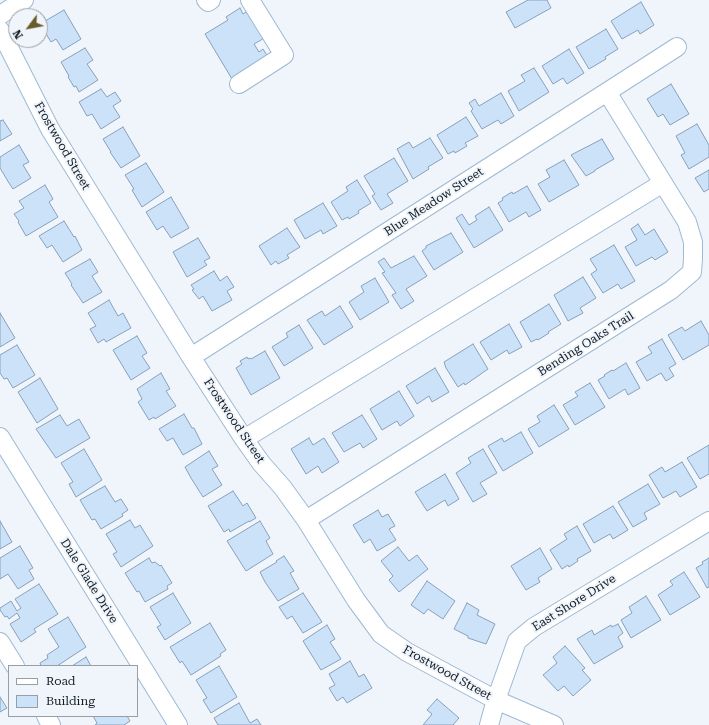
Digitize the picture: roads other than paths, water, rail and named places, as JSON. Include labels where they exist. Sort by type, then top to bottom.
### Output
[{"type":"street","points":[[0,15],[24,0]]},
{"type":"street","points":[[206,0],[208,2],[211,0]]},
{"type":"street","points":[[239,84],[284,55],[250,0]]},
{"type":"street","name":"Frostwood Street","points":[[0,30],[50,129],[191,357],[244,439],[306,520],[356,600],[381,634],[406,652],[496,700],[554,725]]},
{"type":"street","name":"Blue Meadow Street","points":[[191,357],[677,47]]},
{"type":"street","name":"Bending Oaks Trail","points":[[306,520],[671,290],[692,272],[693,242],[687,222],[607,92]]},
{"type":"street","points":[[244,439],[663,183]]},
{"type":"street","name":"Dale Glade Drive","points":[[0,437],[178,725]]},
{"type":"street","name":"East Shore Drive","points":[[489,725],[496,700],[517,641],[534,627],[709,521]]},
{"type":"street","points":[[0,642],[14,665]]}]
